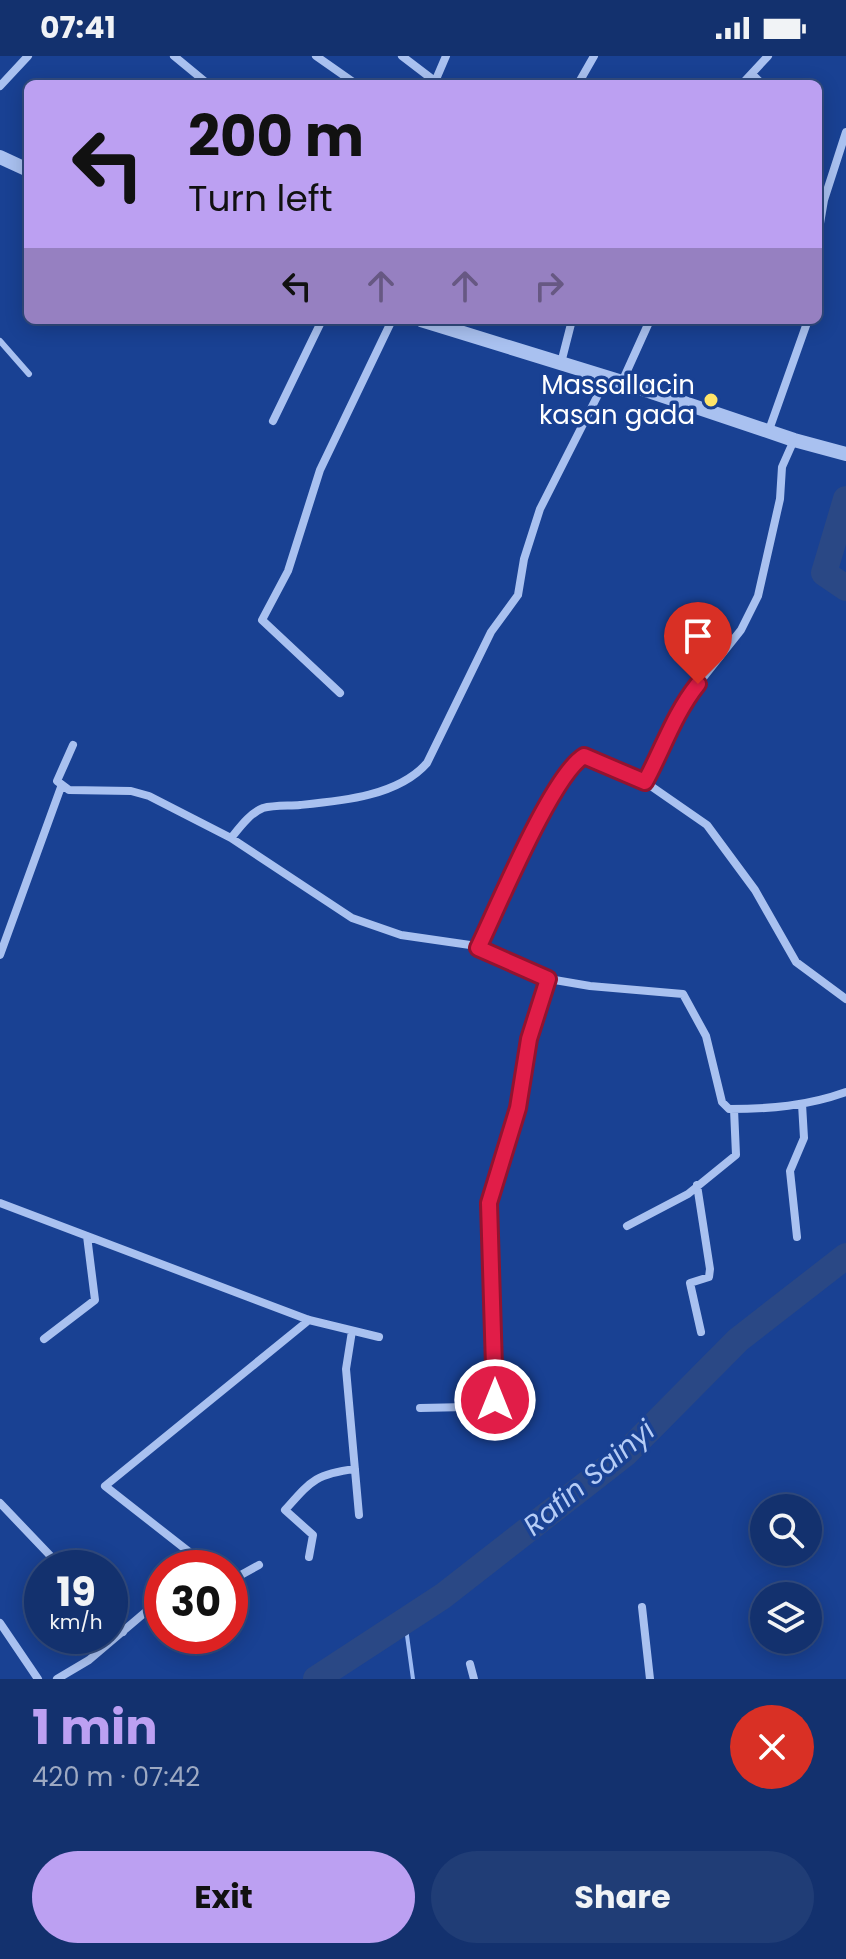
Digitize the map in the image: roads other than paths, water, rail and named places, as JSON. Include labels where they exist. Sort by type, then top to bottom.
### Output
[{"type":"street","points":[[0,86],[28,56]]},
{"type":"street","points":[[174,56],[203,80]]},
{"type":"street","points":[[316,56],[350,80]]},
{"type":"street","points":[[402,56],[431,80]]},
{"type":"street","points":[[436,80],[446,56]]},
{"type":"street","points":[[580,80],[594,56]]},
{"type":"street","points":[[746,80],[768,56]]},
{"type":"street","points":[[752,74],[758,80]]},
{"type":"street","points":[[822,212],[846,132]]},
{"type":"street","points":[[0,157],[24,168]]},
{"type":"street","points":[[273,421],[320,324]]},
{"type":"street","points":[[340,693],[262,620],[288,571],[320,470],[390,324]]},
{"type":"street","points":[[434,324],[846,454]]},
{"type":"street","points":[[561,363],[571,324]]},
{"type":"street","points":[[622,382],[648,324]]},
{"type":"street","points":[[769,430],[807,324]]},
{"type":"street","points":[[231,838],[242,824],[263,808],[335,802],[389,788],[413,780],[427,763],[491,632],[518,595],[524,559],[540,509],[607,377]]},
{"type":"street","points":[[645,782],[679,708],[741,630],[758,596],[780,499],[782,467],[794,440]]},
{"type":"street","points":[[73,745],[57,781],[61,787],[69,790],[131,791],[149,796],[231,838],[352,918],[401,935],[478,948],[548,979],[683,994],[706,1036],[722,1102],[729,1109],[768,1110],[846,1092]]},
{"type":"street","points":[[478,948],[558,786],[577,760],[584,756],[645,782],[707,825],[755,890],[796,962],[846,999]]},
{"type":"street","points":[[0,955],[61,787]]},
{"type":"street","points":[[420,1408],[467,1407],[495,1400],[489,1203],[518,1108],[529,1039],[548,979]]},
{"type":"street","points":[[797,1237],[790,1171],[804,1138],[802,1104]]},
{"type":"street","points":[[627,1226],[688,1194],[736,1155],[734,1109]]},
{"type":"street","points":[[697,1185],[710,1269],[709,1277],[690,1283],[701,1332]]},
{"type":"street","points":[[0,1203],[309,1320],[379,1337]]},
{"type":"street","points":[[44,1339],[95,1300],[87,1236]]},
{"type":"street","points":[[183,1550],[105,1486],[309,1320]]},
{"type":"street","points":[[352,1331],[346,1369],[359,1515]]},
{"type":"street","points":[[309,1557],[313,1535],[285,1510],[306,1486],[324,1473],[355,1469]]},
{"type":"street","points":[[0,1503],[45,1550]]},
{"type":"street","points":[[248,1571],[259,1565]]},
{"type":"street","points":[[642,1607],[650,1679]]},
{"type":"street","points":[[128,1628],[144,1614]]},
{"type":"street","points":[[0,1623],[38,1679]]},
{"type":"street","points":[[57,1679],[96,1654]]},
{"type":"street","points":[[470,1664],[474,1679]]},
{"type":"lane","points":[[0,341],[29,374]]},
{"type":"waterway","name":"Rafin Sainyi","points":[[846,499],[824,573],[846,588]]},
{"type":"waterway","name":"Rafin Sainyi","points":[[316,1679],[443,1596],[625,1454],[738,1340],[846,1256]]},
{"type":"waterway","points":[[405,1621],[413,1679]]},
{"type":"place","name":"Massallacin kasan gada","points":[[711,400]]}]
